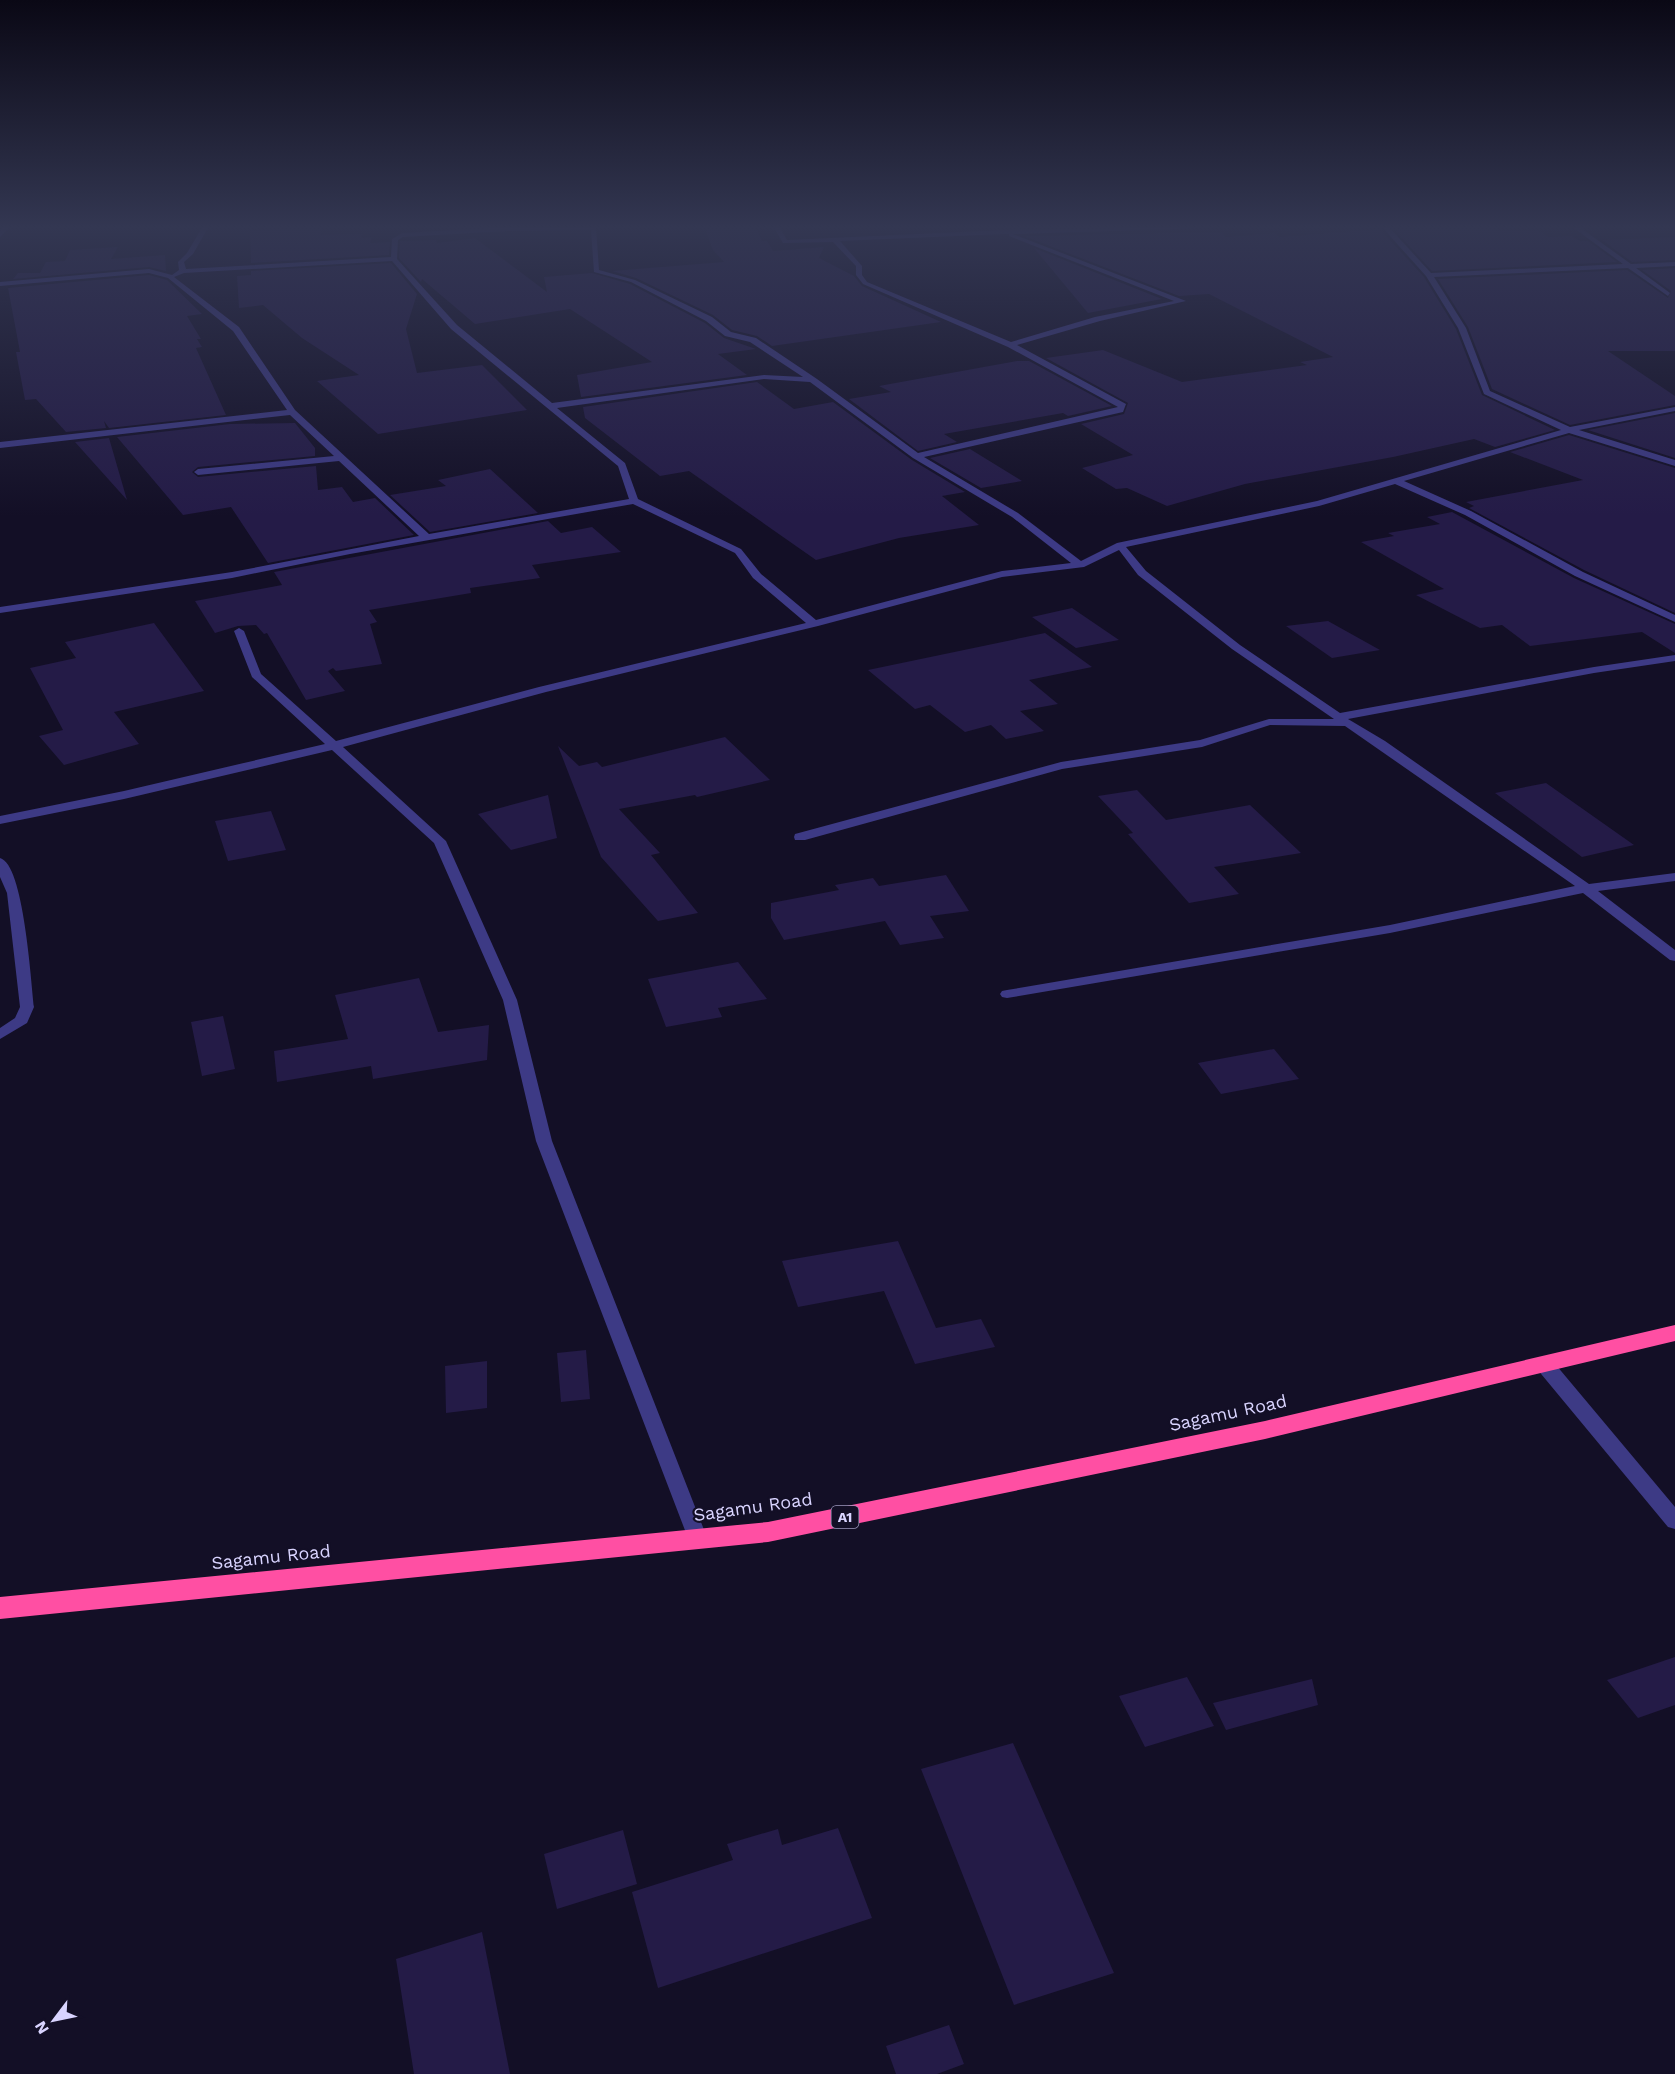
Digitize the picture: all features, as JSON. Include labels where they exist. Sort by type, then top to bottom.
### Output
[{"type":"highway","name":"Sagamu Road","points":[[0,1608],[768,1532],[1242,1435],[1675,1333]]},
{"type":"street","points":[[229,323],[236,328],[292,412],[426,537]]},
{"type":"street","points":[[450,323],[622,465],[634,501]]},
{"type":"street","points":[[714,323],[728,334],[753,340],[814,381],[916,456],[1015,515],[1080,565]]},
{"type":"street","points":[[916,456],[1120,410],[1124,406],[1011,345],[959,323]]},
{"type":"street","points":[[1011,345],[1085,323]]},
{"type":"street","points":[[1459,323],[1487,392],[1569,430],[1675,462]]},
{"type":"street","points":[[550,406],[764,377],[814,381]]},
{"type":"street","points":[[0,820],[124,795],[336,745],[543,689],[814,624],[1002,574],[1080,565],[1120,545],[1319,503],[1569,430],[1675,409]]},
{"type":"street","points":[[0,445],[292,412]]},
{"type":"street","points":[[198,472],[339,458]]},
{"type":"street","points":[[1397,481],[1468,513],[1578,574],[1675,619]]},
{"type":"street","points":[[0,610],[232,575],[426,537],[634,501],[738,551],[757,576],[814,624]]},
{"type":"street","points":[[1120,545],[1142,573],[1236,647],[1586,888],[1675,957]]},
{"type":"street","points":[[239,631],[256,675],[292,710],[336,745],[440,841],[510,1000],[544,1141],[698,1540]]},
{"type":"street","points":[[800,837],[1061,766],[1202,743],[1269,722],[1343,720],[1594,670],[1675,658]]},
{"type":"street","points":[[0,862],[15,893],[27,1007],[22,1020],[0,1035]]},
{"type":"street","points":[[1007,994],[1390,929],[1586,888],[1675,878]]},
{"type":"street","points":[[1544,1364],[1675,1521]]},
{"type":"building","points":[[15,323],[191,323],[201,339],[197,339],[202,347],[196,348],[226,415],[109,428],[104,421],[106,428],[66,432],[36,399],[25,400],[16,352],[20,352]]},
{"type":"building","points":[[284,323],[408,323],[406,329],[417,373],[482,365],[527,410],[378,434],[317,381],[359,375],[302,338]]},
{"type":"building","points":[[591,323],[705,323],[724,338],[756,349],[718,354],[747,375],[581,397],[577,375],[652,362]]},
{"type":"building","points":[[723,323],[935,323],[772,346],[757,336],[732,330]]},
{"type":"building","points":[[1266,323],[1452,323],[1482,395],[1555,430],[1495,447],[1474,439],[1393,457],[1245,484],[1167,506],[1127,488],[1116,489],[1082,468],[1133,455],[1081,424],[1124,414],[1128,403],[1046,358],[1103,350],[1182,382],[1307,365],[1300,362],[1333,357]]},
{"type":"building","points":[[1465,323],[1675,323],[1675,351],[1608,351],[1675,396],[1675,405],[1570,425],[1492,389]]},
{"type":"building","points":[[1017,361],[1029,361],[1112,406],[1068,416],[1063,413],[944,434],[957,442],[918,451],[849,399],[891,392],[879,386]]},
{"type":"building","points":[[757,382],[794,409],[833,402],[912,460],[965,492],[942,496],[979,525],[899,538],[816,560],[689,471],[660,476],[585,418],[583,407]]},
{"type":"building","points":[[1675,413],[1675,458],[1588,430]]},
{"type":"building","points":[[295,423],[315,448],[315,456],[198,467],[192,472],[198,477],[316,466],[318,490],[342,487],[353,502],[375,498],[414,535],[268,563],[231,507],[183,515],[117,437],[230,424]]},
{"type":"building","points":[[1569,435],[1675,468],[1675,613],[1584,570],[1469,508],[1474,506],[1466,502],[1583,480],[1510,452]]},
{"type":"building","points":[[109,438],[127,500],[75,442]]},
{"type":"building","points":[[970,449],[1022,481],[981,488],[930,458]]},
{"type":"building","points":[[490,469],[538,513],[430,532],[390,495],[446,486],[438,480]]},
{"type":"building","points":[[1452,512],[1574,578],[1675,624],[1675,653],[1642,632],[1530,646],[1502,625],[1480,628],[1416,595],[1444,589],[1361,542],[1394,536],[1388,533],[1440,524],[1427,517]]},
{"type":"building","points":[[548,521],[561,533],[592,527],[621,552],[532,565],[540,578],[470,588],[471,593],[369,610],[377,622],[370,624],[382,664],[336,671],[333,668],[328,671],[345,691],[306,700],[267,633],[264,634],[256,625],[238,626],[215,633],[195,601],[282,585],[274,572]]},
{"type":"building","points":[[1072,608],[1119,640],[1076,648],[1032,617]]},
{"type":"building","points":[[1328,621],[1380,650],[1332,658],[1286,626]]},
{"type":"building","points":[[154,623],[204,691],[114,712],[139,744],[64,765],[39,736],[63,730],[30,668],[76,658],[65,642]]},
{"type":"building","points":[[1045,633],[1092,667],[1029,680],[1058,704],[1020,711],[1044,731],[1006,739],[991,725],[965,732],[930,705],[915,709],[868,670]]},
{"type":"building","points":[[725,737],[770,780],[697,797],[695,795],[619,809],[660,853],[651,855],[698,913],[658,921],[601,857],[558,746],[579,766],[597,762],[602,767]]},
{"type":"building","points":[[1546,783],[1634,845],[1582,857],[1495,793]]},
{"type":"building","points":[[1137,790],[1166,820],[1250,805],[1301,853],[1214,867],[1239,894],[1189,903],[1128,834],[1133,833],[1098,796]]},
{"type":"building","points":[[548,795],[557,838],[511,850],[478,814]]},
{"type":"building","points":[[271,811],[286,850],[228,861],[215,821]]},
{"type":"building","points":[[946,875],[969,911],[930,916],[944,938],[900,945],[885,921],[784,940],[771,918],[771,903],[839,890],[835,885],[873,878],[879,886]]},
{"type":"building","points":[[738,962],[767,999],[718,1008],[722,1017],[666,1027],[648,979]]},
{"type":"building","points":[[419,978],[438,1032],[489,1025],[487,1060],[373,1079],[371,1066],[277,1082],[274,1051],[348,1039],[335,995]]},
{"type":"building","points":[[223,1016],[235,1069],[202,1076],[191,1022]]},
{"type":"building","points":[[1274,1049],[1299,1079],[1221,1094],[1198,1063]]},
{"type":"building","points":[[898,1241],[936,1328],[981,1319],[995,1347],[915,1364],[884,1291],[798,1307],[782,1261]]},
{"type":"building","points":[[586,1350],[590,1399],[561,1402],[557,1353]]},
{"type":"building","points":[[487,1361],[487,1408],[446,1413],[445,1366]]},
{"type":"building","points":[[1675,1657],[1675,1705],[1638,1718],[1607,1680]]},
{"type":"building","points":[[1187,1677],[1214,1726],[1145,1747],[1119,1696]]},
{"type":"building","points":[[1312,1679],[1318,1705],[1226,1730],[1213,1703]]},
{"type":"building","points":[[1013,1743],[1114,1973],[1014,2005],[921,1769]]},
{"type":"building","points":[[838,1828],[872,1918],[658,1988],[632,1892],[733,1860],[727,1844],[778,1829],[782,1845]]},
{"type":"building","points":[[623,1830],[637,1884],[557,1909],[544,1854]]},
{"type":"building","points":[[482,1932],[510,2074],[414,2074],[396,1959]]},
{"type":"building","points":[[949,2025],[964,2064],[937,2074],[896,2074],[886,2046]]}]
